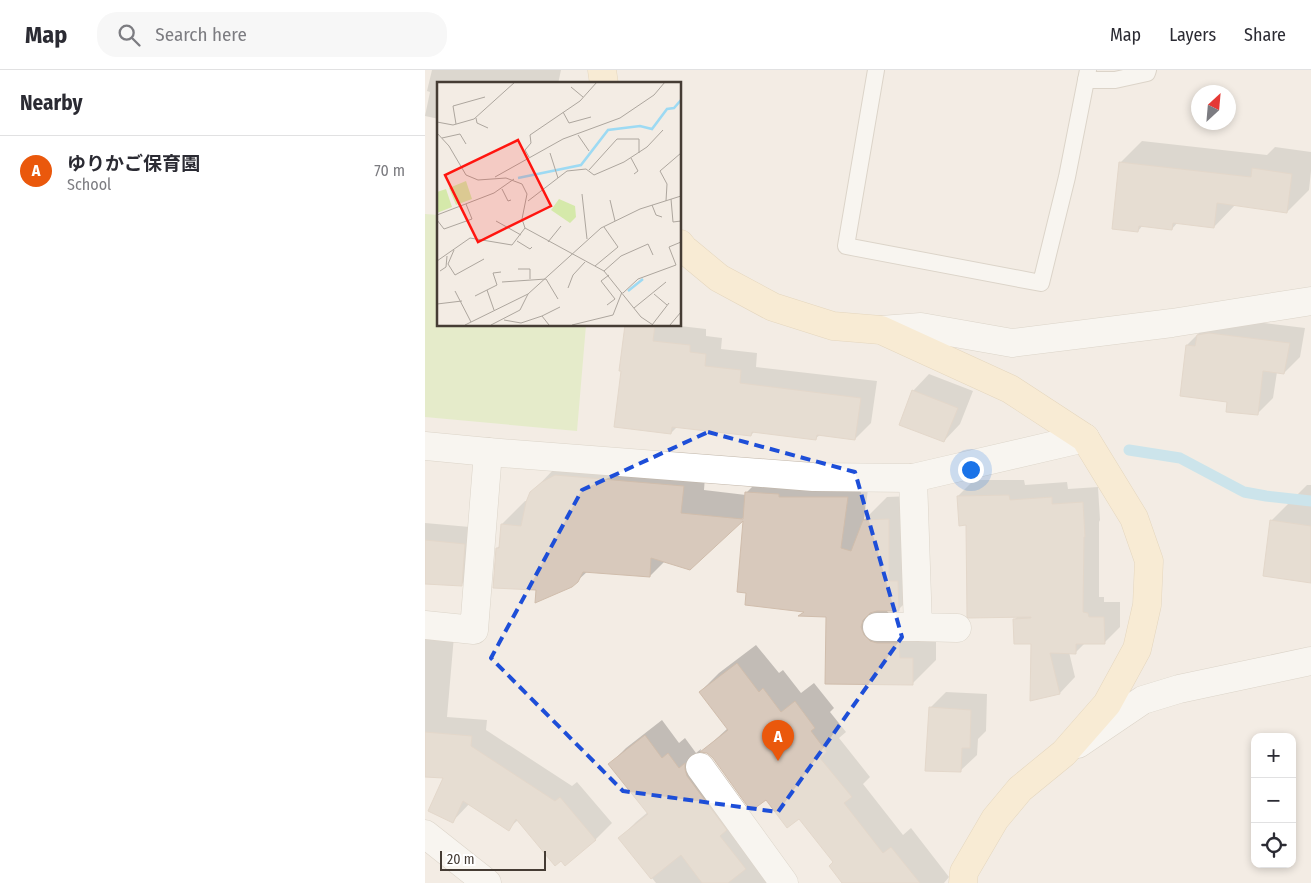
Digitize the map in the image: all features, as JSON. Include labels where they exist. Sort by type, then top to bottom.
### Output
[{"type":"street","points":[[681,245],[719,278],[773,307],[833,326],[881,330],[921,327],[1012,343],[1172,323],[1311,301]]},
{"type":"street","points":[[881,330],[1010,390],[1085,438],[1134,518],[1149,561],[1147,605],[1137,649],[1107,704],[1064,753]]},
{"type":"street","points":[[425,446],[813,477],[913,478],[1085,438]]},
{"type":"street","points":[[425,625],[474,630],[488,452]]},
{"type":"street","points":[[913,478],[918,627]]},
{"type":"street","points":[[877,627],[957,628]]},
{"type":"street","points":[[963,883],[965,872],[995,819],[1020,790],[1064,753],[1143,700],[1311,660]]},
{"type":"street","points":[[700,767],[784,883]]},
{"type":"street","points":[[425,834],[487,883]]},
{"type":"lane","points":[[876,70],[845,246],[1041,282],[1067,177],[1087,75],[1115,80],[1147,73],[1148,70]]},
{"type":"highlighted area","points":[[708,432],[855,472],[902,637],[778,812],[623,791],[491,658],[582,490]]},
{"type":"green space","points":[[425,214],[437,215],[437,326],[586,326],[577,431],[425,417]]},
{"type":"building","points":[[1119,162],[1251,177],[1252,168],[1292,174],[1287,213],[1217,203],[1214,228],[1173,223],[1172,230],[1139,226],[1138,232],[1112,229]]},
{"type":"building","points":[[625,326],[655,326],[653,341],[690,345],[690,352],[706,354],[705,366],[741,370],[740,383],[861,398],[855,440],[817,435],[816,440],[752,432],[751,436],[672,427],[671,434],[614,427],[621,371],[619,371]]},
{"type":"building","points":[[1209,333],[1290,343],[1284,374],[1263,371],[1258,415],[1226,412],[1227,402],[1180,396],[1186,345],[1195,346],[1197,335]]},
{"type":"building","points":[[912,390],[958,408],[944,442],[899,425]]},
{"type":"building","points":[[555,475],[684,486],[681,513],[743,519],[745,492],[779,494],[779,497],[848,497],[841,548],[851,551],[863,520],[889,519],[889,581],[898,581],[899,611],[877,611],[870,613],[863,620],[861,627],[864,635],[870,641],[877,643],[899,643],[900,658],[913,658],[913,685],[825,684],[826,617],[798,616],[804,612],[745,605],[746,593],[737,592],[743,521],[690,570],[651,558],[650,577],[583,572],[578,582],[572,587],[535,603],[536,590],[493,588],[496,548],[499,548],[501,524],[521,526],[530,492],[542,482]]},
{"type":"building","points":[[1009,495],[1010,500],[1052,497],[1052,504],[1083,502],[1085,537],[1083,612],[1088,613],[1089,617],[1104,617],[1105,644],[1076,644],[1076,654],[1050,653],[1060,694],[1030,701],[1031,644],[1014,644],[1013,619],[1031,617],[967,617],[966,525],[959,526],[957,496]]},
{"type":"building","points":[[1270,520],[1311,526],[1311,583],[1263,576]]},
{"type":"building","points":[[425,540],[465,544],[462,586],[425,584]]},
{"type":"building","points":[[737,663],[759,692],[763,688],[781,712],[795,701],[815,728],[811,731],[827,752],[820,758],[852,797],[844,803],[883,853],[891,847],[920,883],[842,883],[829,866],[833,862],[799,819],[787,828],[766,800],[751,811],[713,758],[707,753],[700,752],[728,730],[699,692]]},
{"type":"building","points":[[929,707],[971,710],[970,748],[962,748],[961,772],[925,771]]},
{"type":"building","points":[[425,732],[472,736],[471,746],[555,801],[560,797],[596,840],[565,866],[561,861],[555,866],[516,819],[509,831],[463,801],[453,823],[428,811],[443,778],[425,777]]},
{"type":"building","points":[[645,735],[662,758],[668,753],[679,768],[685,763],[687,776],[727,830],[720,836],[746,869],[728,883],[702,883],[681,855],[651,879],[618,838],[648,814],[608,764]]},
{"type":"waterway","points":[[1129,450],[1180,458],[1244,492],[1311,501]]},
{"type":"place","name":"ゆりかご保育園","points":[[778,761]]}]
